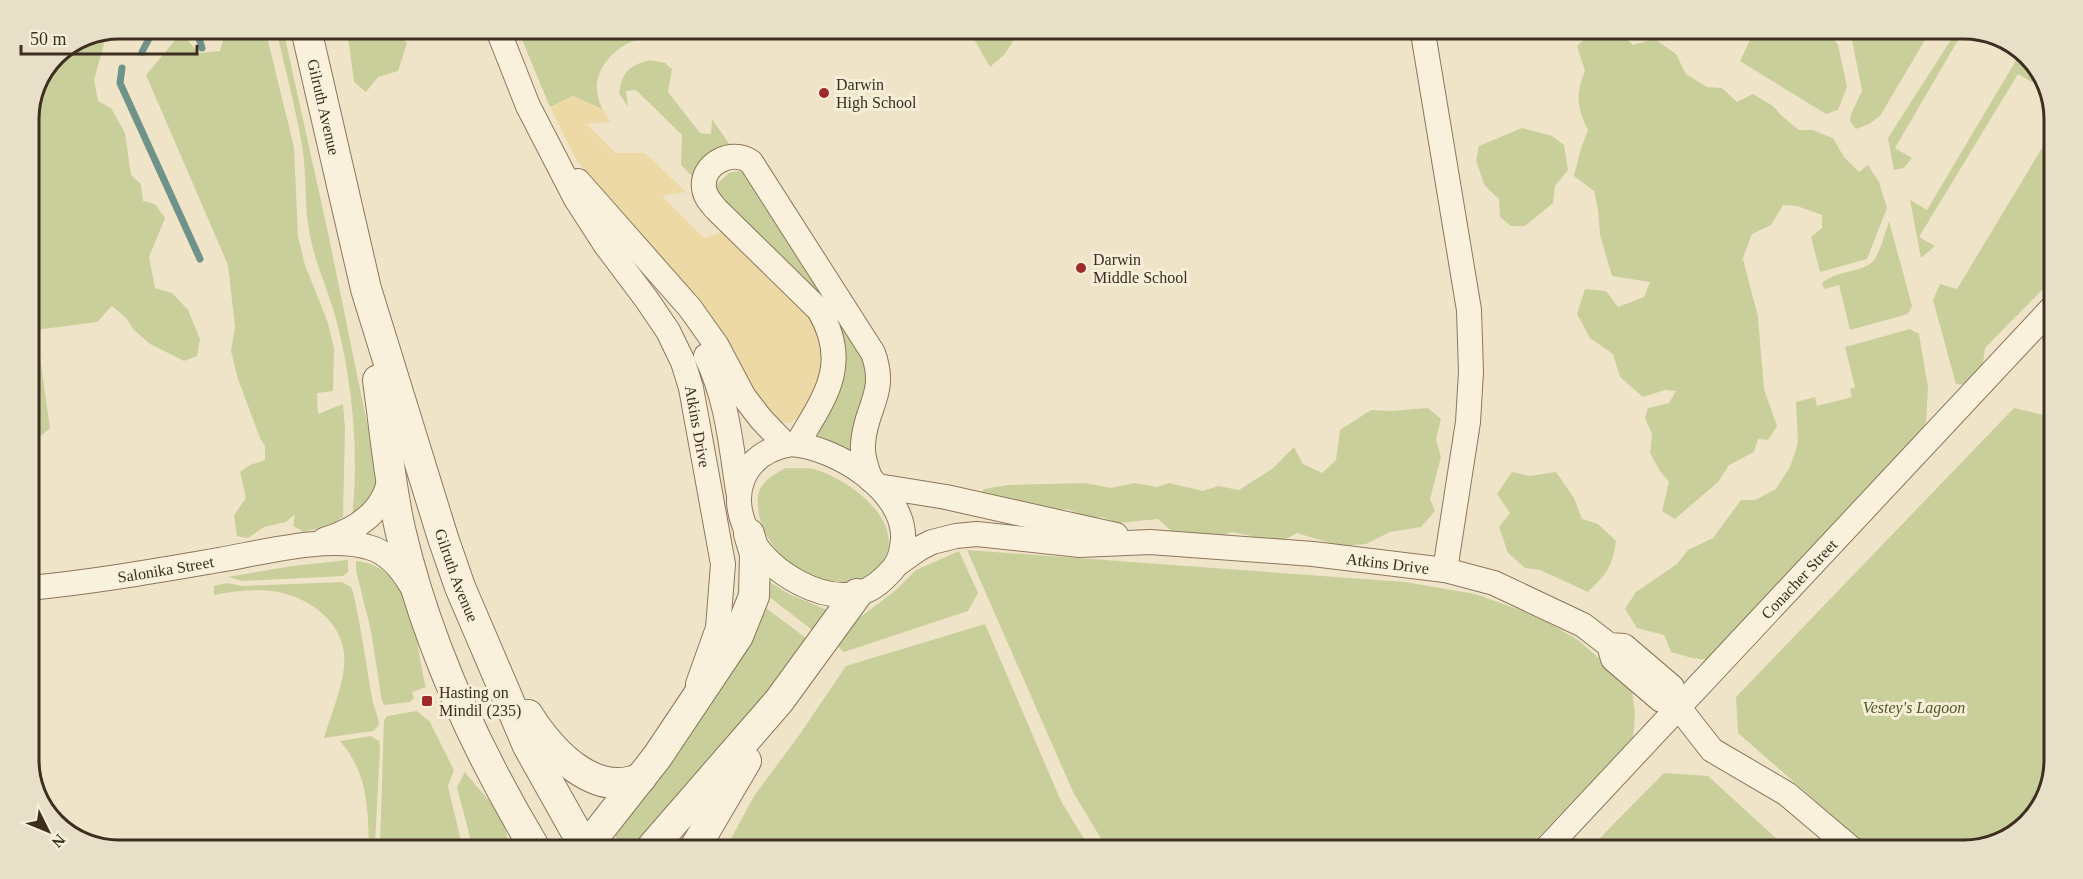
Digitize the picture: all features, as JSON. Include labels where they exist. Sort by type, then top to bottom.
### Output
[{"type":"street","name":"Gilruth Avenue","points":[[308,39],[366,289],[425,485],[460,587],[528,746],[583,840]]},
{"type":"street","name":"Atkins Drive","points":[[502,39],[528,106],[562,173],[587,217],[668,331],[691,388],[723,564],[718,628],[688,711]]},
{"type":"street","points":[[1424,39],[1469,310],[1471,372],[1468,422],[1445,570]]},
{"type":"street","name":"Atkins Drive","points":[[543,134],[585,189],[690,308],[717,346],[744,397],[792,445]]},
{"type":"street","points":[[792,445],[824,398],[834,371],[833,343],[819,310],[710,202],[704,189],[707,174],[726,157],[735,155],[751,162],[873,353],[877,363],[879,386],[863,442],[864,463],[874,483]]},
{"type":"street","name":"Atkins Drive","points":[[562,173],[596,218],[656,285],[685,322],[707,358],[717,380],[725,410],[739,499]]},
{"type":"street","name":"Gilruth Avenue","points":[[366,289],[399,527],[421,606],[470,728],[522,838]]},
{"type":"street","name":"Conacher Street","points":[[1554,840],[1676,703],[1778,600],[2044,317]]},
{"type":"street","points":[[591,840],[641,778],[738,636],[754,596],[755,554],[748,534],[739,499],[742,480],[762,454],[792,445],[834,455],[874,483],[897,509],[902,522],[903,545],[896,565],[880,583],[857,594],[823,592],[808,587],[775,565],[748,534]]},
{"type":"street","name":"Salonika Street","points":[[39,587],[97,581],[301,546],[342,534],[361,524],[370,516],[382,499],[389,482],[390,470]]},
{"type":"street","name":"Atkins Drive","points":[[874,483],[1150,542]]},
{"type":"street","name":"Atkins Drive","points":[[896,565],[932,542],[977,534],[1080,545],[1150,542],[1313,554],[1445,570],[1494,583],[1583,625],[1609,645],[1624,646],[1672,687],[1676,703],[1712,750],[1787,794],[1841,840]]},
{"type":"street","name":"Salonika Street","points":[[301,546],[358,544],[377,550],[387,556],[403,572],[421,606]]},
{"type":"street","points":[[658,840],[779,701],[857,594]]},
{"type":"street","points":[[477,627],[536,728],[566,760],[604,782],[625,784],[641,778]]},
{"type":"street","points":[[700,840],[779,701]]},
{"type":"green space","points":[[176,39],[186,39],[199,53],[220,51],[223,40],[267,39],[294,147],[298,237],[305,265],[328,323],[334,349],[333,391],[317,393],[318,414],[343,404],[345,428],[343,517],[333,524],[304,532],[293,526],[295,514],[286,522],[264,527],[248,538],[237,536],[234,515],[246,498],[240,472],[250,465],[265,460],[265,446],[238,379],[231,351],[235,327],[228,265],[146,75]]},
{"type":"green space","points":[[278,39],[285,39],[377,472],[373,500],[352,518],[355,445],[351,396],[343,347],[310,236],[305,168]]},
{"type":"green space","points":[[347,39],[403,39],[407,43],[398,71],[378,77],[366,92],[354,82]]},
{"type":"green space","points":[[522,39],[641,39],[621,47],[603,66],[597,82],[602,109],[573,96],[550,107]]},
{"type":"green space","points":[[974,39],[1015,39],[1005,54],[990,67]]},
{"type":"green space","points":[[1584,39],[1627,39],[1633,45],[1655,39],[1676,54],[1686,74],[1707,87],[1722,88],[1737,102],[1753,94],[1773,106],[1799,130],[1812,130],[1833,138],[1844,157],[1859,172],[1868,165],[1879,182],[1887,208],[1867,259],[1820,272],[1811,237],[1822,228],[1822,215],[1797,206],[1783,205],[1771,225],[1752,234],[1741,263],[1743,259],[1758,317],[1764,389],[1777,426],[1768,440],[1758,439],[1754,452],[1729,465],[1718,482],[1675,519],[1662,511],[1669,482],[1650,453],[1652,434],[1645,418],[1648,408],[1669,403],[1676,391],[1665,390],[1643,397],[1620,377],[1613,354],[1590,338],[1577,314],[1585,289],[1606,291],[1618,307],[1644,297],[1650,282],[1612,276],[1600,235],[1594,191],[1574,176],[1588,130],[1581,115],[1579,101],[1585,71],[1577,46]]},
{"type":"green space","points":[[1751,39],[1834,39],[1838,45],[1847,87],[1838,110],[1826,114],[1740,61]]},
{"type":"green space","points":[[1852,39],[1926,39],[1880,116],[1856,129],[1850,121],[1851,114],[1862,91]]},
{"type":"green space","points":[[1951,39],[1959,39],[1895,148],[1912,158],[1904,168],[1894,170],[1888,138]]},
{"type":"green space","points":[[103,41],[94,80],[98,101],[111,108],[125,133],[131,175],[141,184],[143,201],[155,204],[165,218],[149,257],[155,288],[172,293],[188,310],[200,339],[197,356],[184,361],[150,344],[112,306],[97,322],[39,330],[39,114],[47,84],[56,70],[79,50]]},
{"type":"green space","points":[[2017,59],[2034,81],[2032,82],[2018,74],[1919,237],[1935,246],[1921,258],[1910,200],[1927,210]]},
{"type":"green space","points":[[650,60],[665,63],[672,69],[668,92],[700,133],[711,134],[712,119],[732,148],[696,180],[681,165],[682,135],[636,90],[626,91],[628,107],[619,93],[628,70]]},
{"type":"green space","points":[[1522,128],[1552,136],[1564,145],[1568,170],[1555,186],[1553,203],[1525,226],[1511,226],[1500,217],[1499,199],[1485,186],[1476,161],[1479,146]]},
{"type":"green space","points":[[2044,145],[2044,288],[1985,348],[1982,372],[1968,385],[1956,384],[1933,300],[1940,284],[1957,289]]},
{"type":"green space","points":[[738,171],[747,173],[871,366],[853,451],[812,433],[836,398],[846,372],[842,341],[716,196],[717,184],[729,173]]},
{"type":"green space","points":[[1889,221],[1912,306],[1908,314],[1850,330],[1839,285],[1824,289],[1822,283],[1836,275],[1860,269],[1872,262],[1880,248]]},
{"type":"green space","points":[[1910,329],[1919,334],[1928,387],[1926,422],[1917,441],[1708,660],[1671,652],[1664,635],[1637,628],[1625,609],[1636,592],[1677,564],[1688,550],[1713,538],[1741,500],[1755,500],[1776,489],[1790,467],[1798,443],[1796,402],[1815,397],[1817,406],[1852,397],[1850,389],[1855,387],[1845,347]]},
{"type":"green space","points":[[39,351],[50,428],[39,436]]},
{"type":"green space","points":[[1428,408],[1441,419],[1436,439],[1441,457],[1430,499],[1435,511],[1421,527],[1390,532],[1366,544],[1340,546],[1297,533],[1280,542],[1232,532],[1216,538],[1190,532],[1171,531],[1158,519],[1118,523],[1102,517],[1088,518],[1068,509],[1054,511],[977,498],[984,489],[1008,485],[1085,483],[1111,488],[1134,483],[1157,487],[1169,483],[1203,491],[1218,486],[1239,490],[1273,468],[1294,447],[1303,464],[1322,473],[1336,460],[1340,430],[1371,410]]},
{"type":"green space","name":"Vestey's Lagoon","points":[[2014,408],[2044,415],[2044,760],[2038,791],[2017,820],[1999,832],[1974,839],[1861,840],[1738,733],[1736,697]]},
{"type":"green space","points":[[785,468],[813,469],[829,475],[843,482],[868,501],[878,513],[889,539],[886,557],[874,574],[868,578],[850,582],[832,581],[814,576],[796,567],[781,555],[769,540],[761,523],[758,493],[766,481]]},
{"type":"green space","points":[[1512,472],[1530,476],[1556,472],[1574,498],[1582,519],[1598,524],[1616,541],[1608,570],[1588,592],[1540,570],[1525,568],[1508,553],[1499,527],[1510,513],[1497,494]]},
{"type":"green space","points":[[967,550],[1405,582],[1475,594],[1537,616],[1578,640],[1631,686],[1635,712],[1633,738],[1536,840],[1102,840],[1073,792]]},
{"type":"green space","points":[[959,551],[978,593],[968,611],[844,652],[836,645],[859,618],[895,591],[916,570]]},
{"type":"green space","points":[[348,560],[348,572],[343,576],[242,581],[228,577],[292,566]]},
{"type":"green space","points":[[356,561],[373,565],[389,575],[407,603],[426,687],[412,692],[414,698],[410,702],[385,705],[382,702],[371,631],[356,570]]},
{"type":"green space","points":[[768,581],[789,594],[832,612],[820,636],[768,596]]},
{"type":"green space","points":[[342,582],[351,587],[353,592],[379,725],[373,731],[324,738],[341,685],[344,663],[342,643],[333,625],[314,607],[287,594],[259,590],[214,595],[214,586],[227,583],[242,586]]},
{"type":"green space","points":[[766,608],[814,644],[769,689],[715,765],[648,840],[618,840],[613,832],[663,775],[749,646]]},
{"type":"green space","points":[[985,624],[1061,801],[1085,840],[730,840],[754,796],[846,666]]},
{"type":"green space","points":[[417,711],[430,722],[454,770],[448,786],[461,840],[380,840],[384,720],[387,716]]},
{"type":"green space","points":[[371,736],[379,741],[375,840],[369,840],[367,803],[361,777],[340,741]]},
{"type":"green space","points":[[465,772],[499,815],[507,840],[471,840],[457,787]]},
{"type":"green space","points":[[1664,773],[1708,776],[1778,840],[1598,840]]},
{"type":"sand","points":[[573,96],[602,109],[611,122],[587,124],[616,153],[645,153],[686,192],[662,196],[704,238],[727,231],[805,306],[822,333],[826,373],[801,415],[790,423],[778,423],[577,161],[550,107]]},
{"type":"waterway","points":[[142,52],[149,39]]},
{"type":"waterway","points":[[199,39],[202,48]]},
{"type":"waterway","points":[[122,68],[120,83],[200,259]]},
{"type":"place","name":"Darwin High School","points":[[824,93]]},
{"type":"place","name":"Darwin Middle School","points":[[1081,268]]},
{"type":"place","name":"Hasting on Mindil (235)","points":[[427,701]]}]
